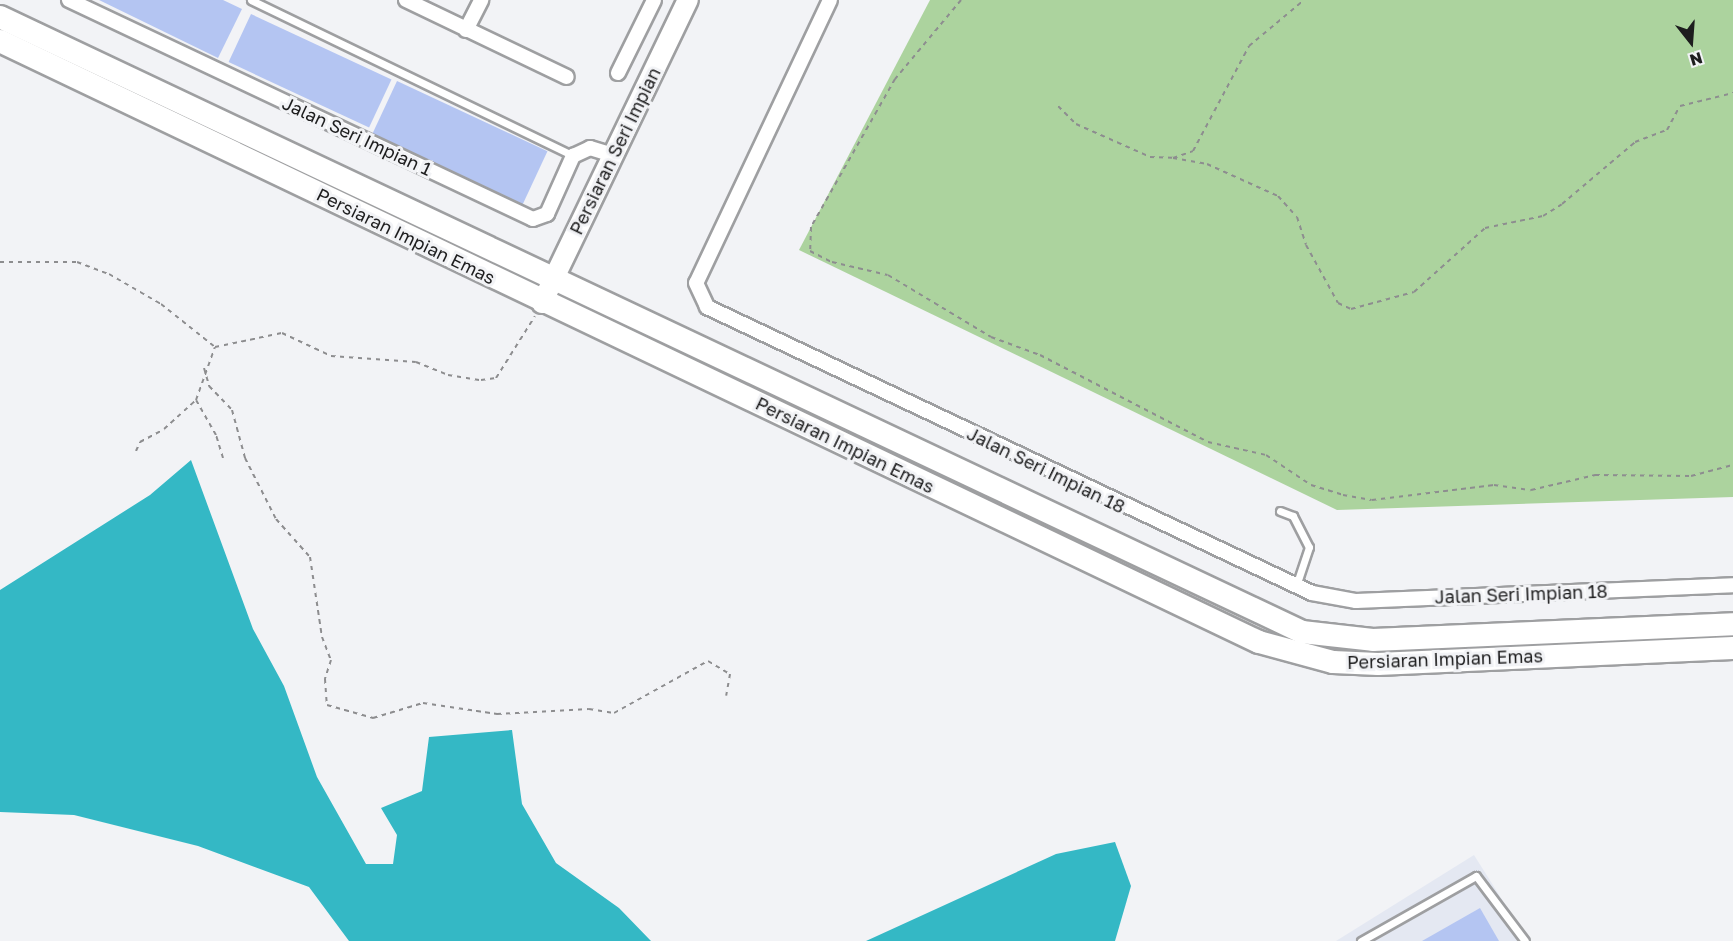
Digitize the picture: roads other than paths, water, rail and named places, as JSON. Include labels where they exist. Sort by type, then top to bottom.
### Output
[{"type":"main road","name":"Persiaran Impian Emas","points":[[0,17],[1302,632],[1374,640],[1733,624]]},
{"type":"main road","name":"Persiaran Impian Emas","points":[[0,41],[542,303],[1259,642],[1296,654],[1378,664],[1733,648]]},
{"type":"street","name":"Jalan Seri Impian 1","points":[[69,0],[533,219],[547,214],[573,156]]},
{"type":"street","points":[[406,0],[567,78]]},
{"type":"street","points":[[466,30],[481,0]]},
{"type":"street","points":[[618,73],[654,0]]},
{"type":"street","name":"Persiaran Seri Impian","points":[[542,303],[688,0]]},
{"type":"street","name":"Jalan Seri Impian 18","points":[[830,0],[696,283],[699,297],[718,312],[1296,586],[1334,599],[1356,601],[1733,585]]},
{"type":"street","points":[[573,156],[590,148],[613,155]]},
{"type":"lane","points":[[251,0],[573,156]]},
{"type":"lane","points":[[1280,511],[1293,516],[1309,547],[1296,586]]},
{"type":"lane","points":[[1361,941],[1456,883],[1476,876],[1525,941]]},
{"type":"water","points":[[191,460],[253,629],[284,686],[317,777],[366,864],[393,864],[397,835],[381,808],[422,791],[429,737],[512,730],[522,804],[556,863],[619,908],[651,941],[349,941],[309,887],[198,846],[74,815],[0,812],[0,590],[150,495]]},
{"type":"water","points":[[1115,842],[1131,886],[1115,941],[866,941],[1056,854]]}]
